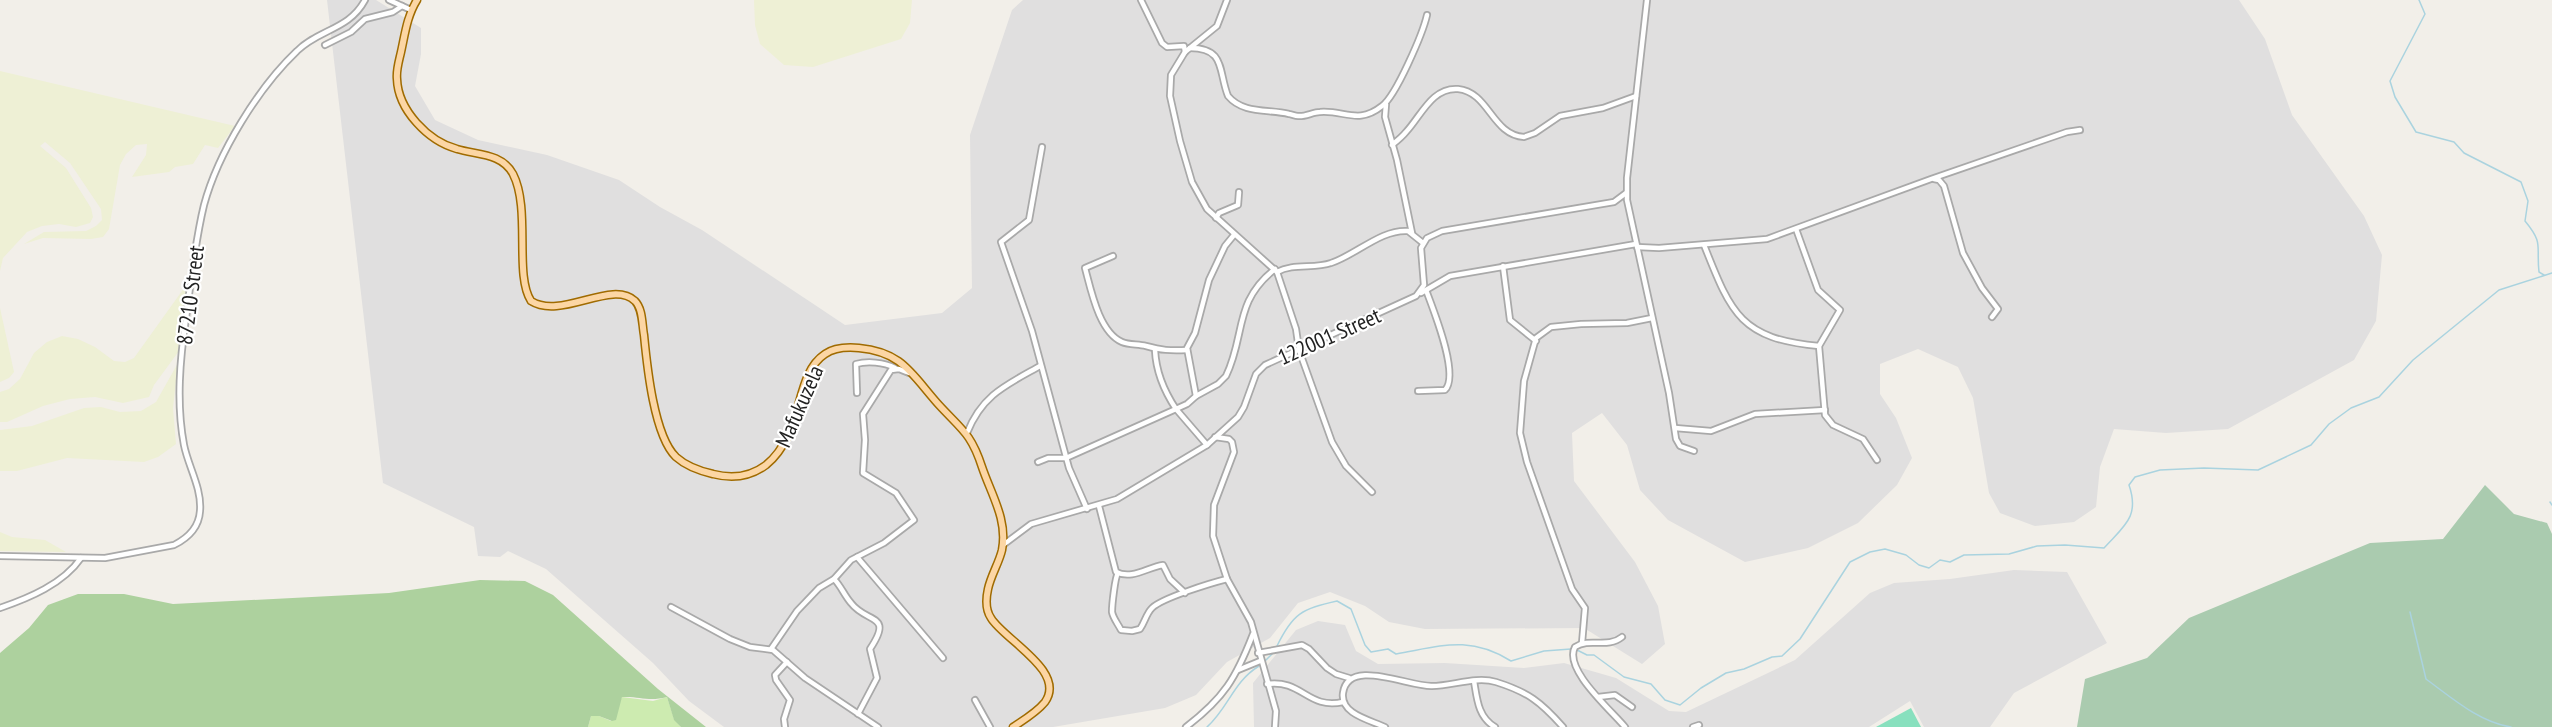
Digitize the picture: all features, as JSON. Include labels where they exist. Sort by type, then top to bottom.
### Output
[{"type":"main road","points":[[411,10],[417,0]]},
{"type":"main road","name":"Mafukuzela","points":[[411,10],[397,70],[398,85],[404,104],[423,128],[439,142],[456,149],[490,156],[510,169],[520,199],[525,283],[531,301],[546,307],[613,295],[626,296],[635,301],[640,311],[647,369],[663,436],[674,455],[682,462],[722,476],[743,476],[760,469],[777,454],[789,437],[809,375],[817,361],[832,350],[853,347],[880,352],[900,360],[967,433],[976,450],[1000,515],[1003,545],[986,596],[988,614],[998,627],[1022,647],[1040,667],[1046,675],[1050,690],[1043,704],[1013,727]]},
{"type":"street","name":"87210 Street","points":[[0,556],[111,558],[174,545],[187,537],[197,524],[200,501],[184,447],[179,404],[183,340],[191,281],[209,188],[241,124],[286,63],[307,42],[354,16],[365,0]]},
{"type":"street","points":[[389,0],[411,10]]},
{"type":"street","points":[[1141,0],[1162,44],[1167,47],[1184,46],[1187,50],[1204,50],[1213,54],[1222,69],[1228,96],[1249,108],[1297,116],[1321,112],[1360,117],[1386,103]]},
{"type":"street","points":[[1227,0],[1217,26],[1187,50],[1172,75],[1172,105],[1192,182],[1198,196],[1216,218],[1276,271],[1294,320],[1299,350],[1338,453],[1355,477],[1372,492]]},
{"type":"street","points":[[1647,0],[1626,193],[1676,439],[1680,446],[1694,451]]},
{"type":"street","points":[[325,45],[351,32],[365,19],[393,12],[402,6]]},
{"type":"street","points":[[1412,233],[1385,117],[1386,103],[1424,27],[1426,15]]},
{"type":"street","points":[[1392,145],[1406,133],[1434,97],[1449,89],[1464,90],[1477,96],[1505,130],[1524,137],[1535,133],[1560,116],[1596,110],[1636,96]]},
{"type":"street","name":"122001 Street","points":[[1003,545],[1031,524],[1098,506],[1122,496],[1206,446],[1238,417],[1260,369],[1420,293],[1450,276],[1637,245],[1659,248],[1761,240],[1931,178],[2067,132],[2080,130]]},
{"type":"street","points":[[1042,147],[1029,220],[1001,242],[1032,331],[1066,458],[1087,509]]},
{"type":"street","points":[[1931,178],[1939,180],[1944,186],[1963,253],[1998,309],[1992,317]]},
{"type":"street","points":[[1216,218],[1219,213],[1238,205],[1239,192]]},
{"type":"street","points":[[1420,293],[1425,280],[1421,252],[1423,243],[1432,235],[1442,231],[1614,202],[1626,193]]},
{"type":"street","points":[[1796,229],[1818,290],[1840,310],[1819,346],[1825,415],[1833,425],[1863,439],[1877,460]]},
{"type":"street","points":[[1038,462],[1048,458],[1066,458],[1187,404],[1196,396],[1218,384],[1226,376],[1248,300],[1258,284],[1276,271],[1285,268],[1317,267],[1334,262],[1387,236],[1405,230],[1423,243]]},
{"type":"street","points":[[1196,396],[1187,350],[1195,333],[1209,280],[1225,246],[1234,235]]},
{"type":"street","points":[[1704,245],[1729,303],[1744,322],[1774,339],[1819,346]]},
{"type":"street","points":[[1113,256],[1085,268],[1100,316],[1120,341],[1143,345],[1155,350],[1187,350]]},
{"type":"street","points":[[1503,266],[1510,320],[1536,341]]},
{"type":"street","points":[[1418,391],[1445,390],[1450,380],[1447,354],[1426,290]]},
{"type":"street","points":[[1582,643],[1585,608],[1572,589],[1529,470],[1520,433],[1524,381],[1536,341],[1551,327],[1627,323],[1652,318]]},
{"type":"street","points":[[1155,350],[1161,381],[1176,409],[1206,446]]},
{"type":"street","points":[[857,393],[856,364],[888,364],[915,375]]},
{"type":"street","points":[[967,433],[973,418],[985,400],[1001,387],[1040,366]]},
{"type":"street","points":[[771,649],[819,588],[834,579],[857,557],[884,543],[914,520],[896,493],[863,472],[862,469],[865,440],[863,414],[894,368]]},
{"type":"street","points":[[1675,428],[1711,431],[1755,414],[1825,410]]},
{"type":"street","points":[[1215,437],[1229,439],[1233,446],[1233,458],[1217,493],[1212,516],[1213,536],[1227,579],[1248,616],[1276,711],[1275,727]]},
{"type":"street","points":[[1098,506],[1118,573],[1115,578],[1112,611],[1121,630],[1140,629],[1155,606],[1204,584],[1227,579]]},
{"type":"street","points":[[857,557],[943,658]]},
{"type":"street","points":[[0,608],[28,597],[66,576],[81,558]]},
{"type":"street","points":[[1118,573],[1142,573],[1163,565],[1173,583],[1185,593]]},
{"type":"street","points":[[834,579],[853,606],[880,625],[880,631],[870,649],[876,672],[875,683],[858,714]]},
{"type":"street","points":[[671,607],[730,639],[750,646],[771,649],[813,684],[878,727]]},
{"type":"street","points":[[1186,727],[1216,703],[1238,670],[1253,632]]},
{"type":"street","points":[[1622,637],[1608,644],[1582,643],[1573,650],[1574,665],[1625,727]]},
{"type":"street","points":[[1258,653],[1302,645],[1327,668],[1349,678],[1361,674],[1432,686],[1495,681],[1530,696],[1544,705],[1563,727]]},
{"type":"street","points":[[1238,670],[1260,661]]},
{"type":"street","points":[[785,727],[784,719],[790,700],[775,675],[787,662]]},
{"type":"street","points":[[1349,678],[1343,689],[1343,702],[1349,710],[1385,727]]},
{"type":"street","points":[[1474,681],[1481,714],[1495,727]]},
{"type":"street","points":[[1267,684],[1286,684],[1324,704],[1343,702]]},
{"type":"street","points":[[1598,697],[1615,695],[1632,707]]},
{"type":"street","points":[[975,700],[990,727]]},
{"type":"street","points":[[1692,727],[1699,725]]},
{"type":"shaded area","points":[[327,0],[376,0],[421,28],[421,54],[415,86],[435,120],[478,140],[547,155],[619,180],[660,207],[702,230],[845,325],[942,313],[972,288],[970,135],[1012,10],[1023,0],[2239,0],[2265,39],[2292,115],[2364,216],[2382,255],[2376,321],[2354,360],[2228,429],[2166,433],[2114,429],[2100,467],[2096,507],[2074,522],[2035,526],[2000,513],[1989,493],[1973,398],[1958,367],[1918,349],[1880,364],[1880,394],[1896,418],[1912,458],[1897,485],[1858,523],[1808,548],[1745,562],[1668,520],[1640,490],[1627,445],[1602,413],[1572,433],[1574,481],[1635,562],[1658,606],[1665,644],[1642,664],[1584,628],[1425,629],[1389,622],[1365,606],[1330,592],[1298,603],[1270,638],[1227,662],[1196,695],[1165,708],[1053,727],[724,727],[689,701],[653,663],[546,569],[508,551],[500,557],[478,556],[474,527],[383,483]]},
{"type":"shaded area","points":[[2014,570],[2067,572],[2107,643],[2014,693],[1990,727],[1924,727],[1910,701],[1869,727],[1254,727],[1253,683],[1296,630],[1318,621],[1345,625],[1356,651],[1378,664],[1445,663],[1524,668],[1564,663],[1616,678],[1669,711],[1686,712],[1795,660],[1870,593],[1894,583],[1950,579]]},
{"type":"green space","points":[[754,0],[912,0],[910,23],[901,39],[813,67],[784,65],[760,44],[755,25]]},
{"type":"green space","points":[[0,71],[235,126],[218,148],[205,145],[193,164],[175,167],[169,172],[132,177],[146,155],[147,144],[136,145],[126,154],[120,165],[109,229],[103,237],[43,238],[24,244],[44,232],[86,231],[102,220],[101,209],[70,163],[45,142],[40,146],[66,168],[91,208],[93,217],[90,223],[76,227],[59,224],[42,226],[27,232],[3,258],[0,271]]},
{"type":"green space","points":[[187,284],[179,351],[154,385],[149,397],[123,403],[95,397],[70,399],[43,406],[7,422],[0,422],[0,392],[9,389],[20,379],[34,353],[47,342],[62,336],[78,339],[95,347],[114,361],[125,362],[134,358]]},
{"type":"green space","points":[[0,308],[14,372],[9,378],[0,382]]},
{"type":"green space","points":[[178,363],[173,408],[176,444],[158,457],[144,462],[67,458],[17,471],[0,471],[0,430],[32,426],[84,408],[101,407],[120,412],[141,411],[156,402]]},
{"type":"green space","points":[[2485,485],[2514,514],[2547,523],[2552,534],[2552,727],[2077,727],[2085,679],[2147,658],[2189,618],[2370,543],[2443,539]]},
{"type":"green space","points":[[0,532],[12,537],[45,540],[66,552],[0,551]]},
{"type":"green space","points":[[480,580],[525,581],[553,595],[658,689],[706,727],[681,727],[674,720],[667,697],[654,699],[622,697],[616,720],[591,716],[588,727],[0,727],[0,653],[29,628],[48,605],[78,594],[124,594],[173,604],[389,593]]},
{"type":"green space","points":[[622,697],[653,701],[667,697],[674,719],[681,727],[588,727],[591,716],[599,716],[611,721]]},
{"type":"green space","points":[[1911,708],[1921,727],[1876,727]]},
{"type":"waterway","points":[[2419,0],[2425,14],[2390,81],[2395,97],[2416,132],[2454,142],[2464,153],[2521,182],[2528,201],[2525,221],[2537,240],[2539,272],[2544,275]]},
{"type":"waterway","points":[[1575,649],[1587,655],[1594,655],[1624,677],[1651,684],[1665,700],[1680,705],[1701,688],[1726,673],[1744,669],[1772,657],[1782,656],[1800,639],[1850,562],[1870,552],[1885,549],[1906,555],[1919,565],[1929,568],[1940,560],[1950,562],[1964,555],[2009,554],[2037,546],[2065,545],[2104,548],[2128,520],[2133,505],[2129,485],[2135,477],[2160,470],[2204,468],[2258,470],[2311,445],[2329,424],[2351,408],[2379,397],[2413,360],[2499,290],[2552,273]]},
{"type":"waterway","points":[[1277,646],[1288,626],[1300,614],[1337,601],[1351,609],[1365,645],[1371,652],[1388,649],[1396,654],[1442,646],[1468,645],[1496,653],[1511,661],[1544,651],[1571,649]]},
{"type":"waterway","points":[[2410,612],[2426,679],[2477,715],[2511,727]]},
{"type":"waterway","points":[[1263,663],[1274,652]]},
{"type":"waterway","points":[[1207,727],[1243,679],[1259,666]]}]
